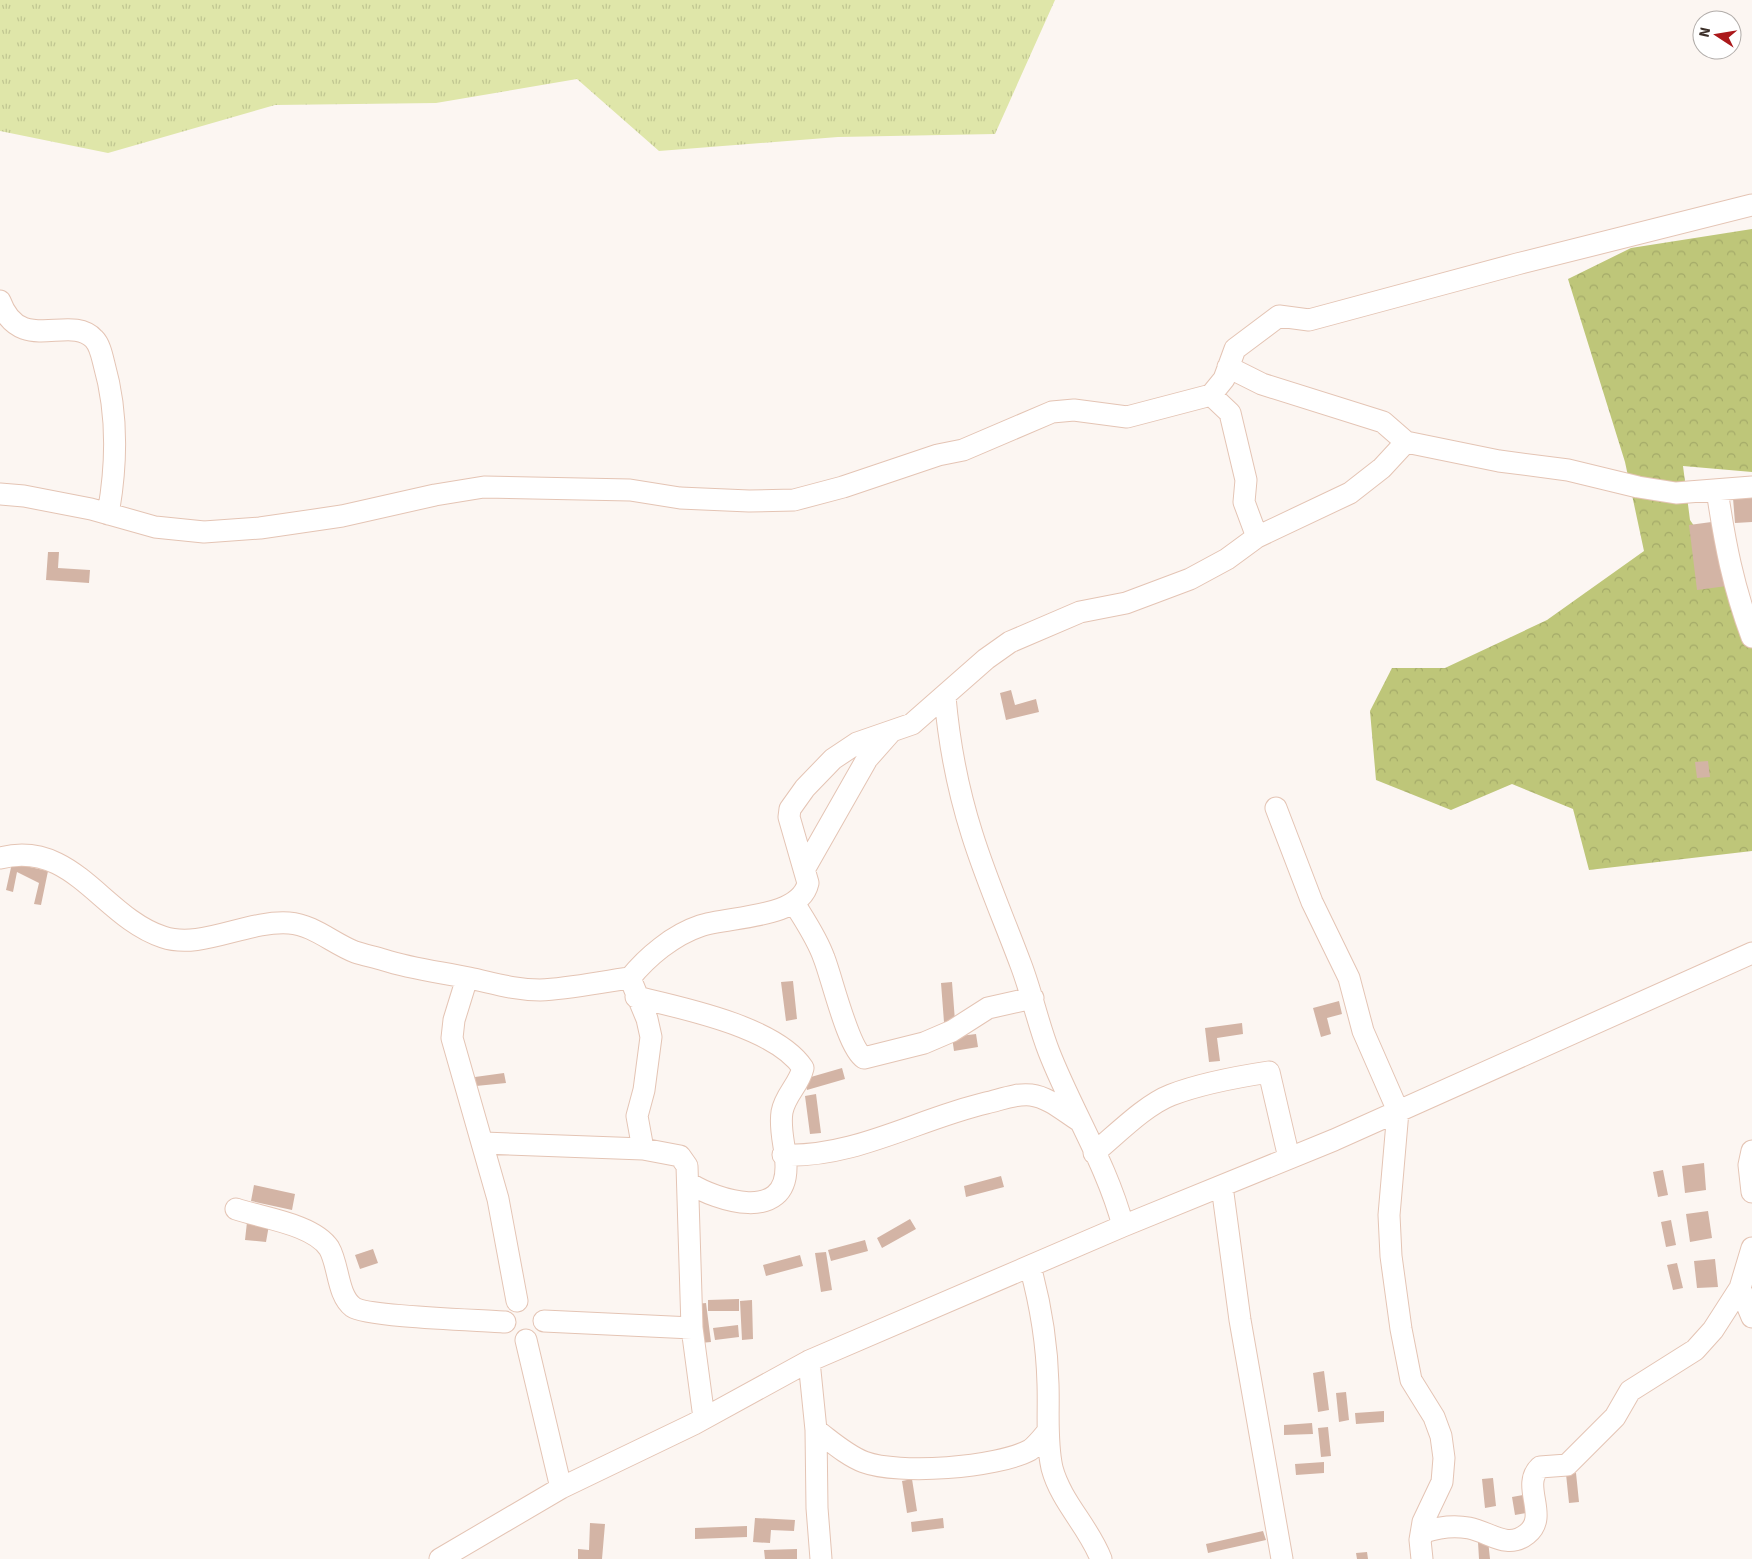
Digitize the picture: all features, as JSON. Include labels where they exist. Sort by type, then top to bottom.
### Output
[{"type":"street","points":[[0,494],[24,496],[108,514],[155,527],[204,532],[260,528],[342,516],[435,495],[484,487],[630,490],[680,498],[749,502],[794,500],[842,487],[938,455],[963,450],[1052,412],[1074,410],[1127,417],[1211,395],[1224,379],[1235,349],[1278,316],[1309,320],[1517,264],[1752,205]]},
{"type":"street","points":[[0,301],[4,314],[25,329],[37,332],[81,333],[94,339],[100,350],[109,380],[114,424],[114,484],[108,514]]},
{"type":"street","points":[[1228,367],[1262,384],[1382,422],[1406,442],[1499,461],[1568,470],[1638,487],[1676,493],[1752,487]]},
{"type":"street","points":[[1211,395],[1230,414],[1246,480],[1244,502],[1257,537]]},
{"type":"street","points":[[633,987],[675,938],[699,926],[770,913],[794,903],[806,889],[805,868],[790,817],[790,809],[805,788],[833,758],[857,743],[912,724],[986,659],[1010,642],[1080,612],[1126,603],[1175,585],[1227,559],[1257,537],[1350,493],[1382,468],[1406,442]]},
{"type":"street","points":[[1717,490],[1727,557],[1738,598],[1752,637]]},
{"type":"street","points":[[945,697],[948,729],[972,832],[1033,998],[1049,1051],[1078,1120],[1115,1197],[1123,1226]]},
{"type":"street","points":[[805,868],[867,759],[890,732]]},
{"type":"street","points":[[1276,808],[1312,902],[1349,978],[1363,1030],[1398,1111],[1389,1215],[1399,1320],[1411,1380],[1434,1417],[1441,1436],[1444,1458],[1442,1482],[1423,1522],[1421,1549]]},
{"type":"street","points":[[0,858],[14,854],[36,857],[61,864],[78,875],[126,918],[164,937],[191,941],[256,925],[290,923],[315,930],[355,952],[436,973],[510,988],[540,990],[633,987],[741,1027],[780,1047],[799,1062],[803,1068],[801,1077],[788,1094],[782,1113],[783,1155],[786,1166],[780,1187],[774,1195],[764,1202],[745,1203],[717,1197],[689,1183]]},
{"type":"street","points":[[794,903],[820,949],[847,1027],[858,1052],[864,1058],[924,1043],[952,1031],[988,1008],[1033,998]]},
{"type":"street","points":[[440,1559],[561,1488],[704,1418],[809,1362],[1123,1226],[1398,1111],[1752,953]]},
{"type":"street","points":[[467,978],[454,1020],[452,1038],[484,1144],[498,1199],[517,1301]]},
{"type":"street","points":[[633,987],[647,1019],[652,1037],[644,1090],[637,1116],[643,1149]]},
{"type":"street","points":[[1094,1153],[1155,1104],[1170,1095],[1222,1080],[1269,1072],[1289,1158]]},
{"type":"street","points":[[783,1155],[822,1153],[896,1134],[970,1107],[1013,1096],[1031,1095],[1046,1100],[1078,1120]]},
{"type":"street","points":[[484,1144],[643,1149],[680,1156],[687,1166],[689,1183],[689,1258],[692,1328],[704,1418]]},
{"type":"street","points":[[1752,1151],[1749,1165],[1752,1192]]},
{"type":"street","points":[[1222,1186],[1240,1320],[1276,1535],[1282,1559]]},
{"type":"street","points":[[236,1209],[292,1225],[310,1232],[321,1239],[334,1259],[347,1301],[354,1308],[390,1314],[505,1322]]},
{"type":"street","points":[[1421,1549],[1424,1532],[1450,1526],[1471,1528],[1501,1540],[1517,1540],[1528,1534],[1533,1527],[1537,1511],[1532,1488],[1536,1470],[1540,1467],[1567,1465],[1615,1417],[1630,1392],[1694,1350],[1713,1330],[1740,1288],[1752,1248]]},
{"type":"street","points":[[1030,1266],[1046,1334],[1048,1431],[1052,1468],[1060,1487],[1095,1543],[1101,1559]]},
{"type":"street","points":[[1740,1288],[1752,1317]]},
{"type":"street","points":[[527,1300],[535,1303],[541,1309],[544,1321],[542,1329],[536,1335],[526,1340],[516,1339],[509,1334],[505,1322],[507,1307],[517,1301],[527,1300]]},
{"type":"street","points":[[544,1321],[692,1328]]},
{"type":"street","points":[[526,1340],[561,1488]]},
{"type":"street","points":[[809,1362],[816,1430],[817,1508],[821,1559]]},
{"type":"street","points":[[816,1430],[843,1450],[864,1462],[898,1469],[943,1468],[990,1462],[1030,1450],[1048,1431]]},
{"type":"green space","points":[[0,0],[1055,0],[995,134],[838,137],[659,151],[577,79],[436,103],[275,105],[108,153],[0,131]]},
{"type":"green space","points":[[1752,229],[1752,472],[1683,466],[1690,520],[1735,586],[1752,622],[1752,851],[1589,870],[1573,809],[1512,784],[1451,810],[1376,780],[1370,711],[1392,668],[1445,668],[1547,620],[1644,551],[1625,462],[1568,279],[1631,248]]},
{"type":"building","points":[[1752,496],[1752,522],[1735,523],[1733,498]]},
{"type":"building","points":[[1719,521],[1727,586],[1697,590],[1689,525]]},
{"type":"building","points":[[48,552],[59,552],[58,568],[90,570],[89,583],[46,580]]},
{"type":"building","points":[[1011,690],[1015,705],[1036,699],[1039,712],[1006,720],[1000,693]]},
{"type":"building","points":[[1708,761],[1710,777],[1697,778],[1695,762]]},
{"type":"building","points":[[12,863],[48,871],[41,905],[34,904],[39,883],[17,872],[13,892],[6,890]]},
{"type":"building","points":[[793,981],[797,1019],[786,1021],[781,982]]},
{"type":"building","points":[[952,982],[955,1021],[944,1022],[941,983]]},
{"type":"building","points":[[1339,1001],[1342,1014],[1327,1018],[1331,1034],[1321,1037],[1313,1008]]},
{"type":"building","points":[[1242,1023],[1243,1034],[1217,1038],[1220,1061],[1209,1062],[1205,1028]]},
{"type":"building","points":[[976,1034],[978,1047],[954,1051],[952,1037]]},
{"type":"building","points":[[842,1068],[845,1079],[807,1090],[804,1079]]},
{"type":"building","points":[[504,1073],[506,1083],[476,1086],[475,1077]]},
{"type":"building","points":[[816,1094],[821,1133],[810,1134],[805,1096]]},
{"type":"building","points":[[1704,1163],[1706,1190],[1685,1193],[1682,1166]]},
{"type":"building","points":[[1663,1170],[1668,1195],[1658,1197],[1653,1172]]},
{"type":"building","points":[[1001,1176],[1004,1187],[966,1197],[964,1186]]},
{"type":"building","points":[[254,1185],[295,1194],[292,1210],[251,1201]]},
{"type":"building","points":[[1708,1211],[1712,1238],[1690,1242],[1686,1214]]},
{"type":"building","points":[[910,1219],[916,1229],[882,1248],[877,1238]]},
{"type":"building","points":[[1671,1220],[1676,1245],[1666,1247],[1661,1222]]},
{"type":"building","points":[[247,1222],[269,1225],[266,1242],[245,1240]]},
{"type":"building","points":[[865,1240],[868,1251],[831,1261],[828,1250]]},
{"type":"building","points":[[373,1249],[378,1263],[360,1269],[355,1255]]},
{"type":"building","points":[[826,1252],[832,1290],[821,1292],[815,1253]]},
{"type":"building","points":[[800,1255],[803,1266],[766,1276],[763,1265]]},
{"type":"building","points":[[1715,1259],[1718,1287],[1697,1288],[1694,1261]]},
{"type":"building","points":[[1677,1263],[1683,1288],[1673,1290],[1667,1265]]},
{"type":"building","points":[[739,1299],[739,1311],[708,1311],[708,1300]]},
{"type":"building","points":[[752,1300],[753,1339],[742,1340],[740,1301]]},
{"type":"building","points":[[706,1303],[711,1342],[700,1343],[695,1304]]},
{"type":"building","points":[[738,1325],[739,1337],[715,1340],[713,1328]]},
{"type":"building","points":[[1324,1371],[1329,1410],[1318,1412],[1313,1373]]},
{"type":"building","points":[[1346,1392],[1349,1420],[1339,1422],[1336,1393]]},
{"type":"building","points":[[1384,1411],[1384,1422],[1356,1424],[1355,1413]]},
{"type":"building","points":[[1312,1423],[1313,1434],[1284,1435],[1284,1425]]},
{"type":"building","points":[[1328,1427],[1331,1456],[1321,1457],[1318,1428]]},
{"type":"building","points":[[1324,1462],[1324,1473],[1296,1475],[1295,1464]]},
{"type":"building","points":[[1576,1473],[1579,1502],[1569,1503],[1566,1474]]},
{"type":"building","points":[[1493,1478],[1496,1506],[1485,1508],[1482,1479]]},
{"type":"building","points":[[912,1479],[917,1511],[907,1513],[902,1481]]},
{"type":"building","points":[[1523,1495],[1526,1513],[1515,1515],[1512,1497]]},
{"type":"building","points":[[755,1518],[795,1520],[794,1531],[771,1530],[770,1543],[753,1542]]},
{"type":"building","points":[[943,1518],[944,1528],[912,1532],[911,1522]]},
{"type":"building","points":[[590,1523],[605,1524],[602,1559],[578,1559],[578,1549],[589,1550]]},
{"type":"building","points":[[747,1526],[747,1537],[695,1539],[695,1528]]},
{"type":"building","points":[[1263,1531],[1266,1540],[1208,1553],[1206,1544]]},
{"type":"building","points":[[1488,1540],[1490,1559],[1479,1559],[1478,1542]]},
{"type":"building","points":[[797,1549],[797,1559],[765,1559],[764,1550]]},
{"type":"building","points":[[1367,1552],[1368,1559],[1357,1559],[1356,1553]]}]
